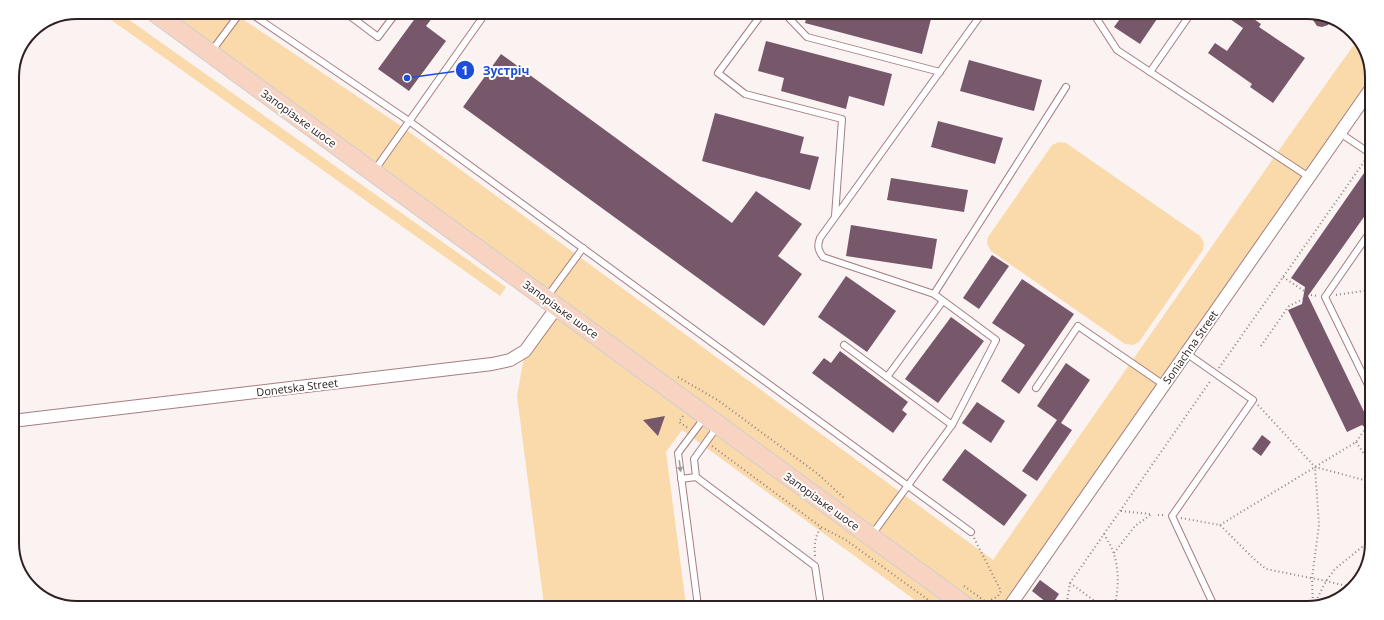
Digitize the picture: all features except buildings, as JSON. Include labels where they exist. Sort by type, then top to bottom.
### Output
[{"type":"main road","name":"Запорізьке шосе","points":[[164,19],[959,601]]},
{"type":"street","name":"Soniachna Street","points":[[1013,601],[1365,97]]},
{"type":"street","name":"Donetska Street","points":[[19,420],[492,364],[510,360],[525,351],[552,303]]},
{"type":"lane","points":[[210,53],[236,19]]},
{"type":"lane","points":[[259,19],[409,121],[971,532]]},
{"type":"lane","points":[[354,19],[378,37],[392,19]]},
{"type":"lane","points":[[373,172],[481,19]]},
{"type":"lane","points":[[758,19],[718,73],[745,94],[842,120],[835,218]]},
{"type":"lane","points":[[790,19],[807,37],[940,72]]},
{"type":"lane","points":[[871,536],[952,425],[996,340],[934,294],[823,257],[819,252],[818,245],[820,238],[978,19]]},
{"type":"lane","points":[[1097,19],[1117,50],[1309,177]]},
{"type":"lane","points":[[1150,72],[1187,19]]},
{"type":"lane","points":[[934,294],[1066,87]]},
{"type":"lane","points":[[1340,133],[1365,150]]},
{"type":"lane","points":[[1365,239],[1325,297],[1365,379]]},
{"type":"lane","points":[[552,303],[583,248]]},
{"type":"lane","points":[[887,377],[943,301]]},
{"type":"lane","points":[[1036,388],[1078,326],[1164,385]]},
{"type":"lane","points":[[844,345],[952,425]]},
{"type":"lane","points":[[1186,353],[1254,400],[1172,516],[1212,601]]},
{"type":"lane","points":[[696,477],[694,459],[713,420]]},
{"type":"lane","points":[[697,601],[678,453],[713,420]]},
{"type":"lane","points":[[682,479],[696,477],[815,566],[820,601]]},
{"type":"path","points":[[1283,277],[1304,291]]},
{"type":"path","points":[[1325,297],[1365,291]]},
{"type":"path","points":[[1260,346],[1289,306],[1302,300]]},
{"type":"path","points":[[703,391],[818,474],[844,498]]},
{"type":"path","points":[[1254,400],[1314,467],[1365,480]]},
{"type":"path","points":[[1220,525],[1356,442],[1365,429]]},
{"type":"path","points":[[1356,442],[1365,456]]},
{"type":"path","points":[[715,448],[821,527],[846,540],[931,601]]},
{"type":"path","points":[[1314,467],[1319,525],[1312,578],[1314,601]]},
{"type":"path","points":[[1114,553],[1135,526],[1152,514],[1120,510]]},
{"type":"path","points":[[1172,516],[1220,525],[1254,560],[1266,569],[1346,586]]},
{"type":"path","points":[[815,566],[814,544],[821,527]]},
{"type":"path","points":[[971,532],[1001,591],[998,596],[989,601]]},
{"type":"path","points":[[1104,534],[1114,553],[1117,570],[1118,586],[1116,601]]},
{"type":"path","points":[[1317,600],[1326,581],[1335,569],[1364,545],[1365,540]]},
{"type":"path","points":[[1067,601],[1070,583],[1095,601]]},
{"type":"shaded area","points":[[110,19],[128,19],[506,287],[500,296]]},
{"type":"shaded area","points":[[176,19],[243,19],[401,126],[993,560],[1354,44],[1359,51],[1364,66],[1365,88],[1006,601],[971,601]]},
{"type":"shaded area","points":[[1059,142],[1066,143],[1200,236],[1204,243],[1203,250],[1139,342],[1133,345],[1125,344],[991,251],[987,244],[988,237],[1052,145]]},
{"type":"shaded area","points":[[552,314],[946,601],[916,601],[682,430],[666,452],[685,601],[543,601],[517,396],[525,351]]},
{"type":"place","name":"Зустріч","points":[[407,78]]}]
